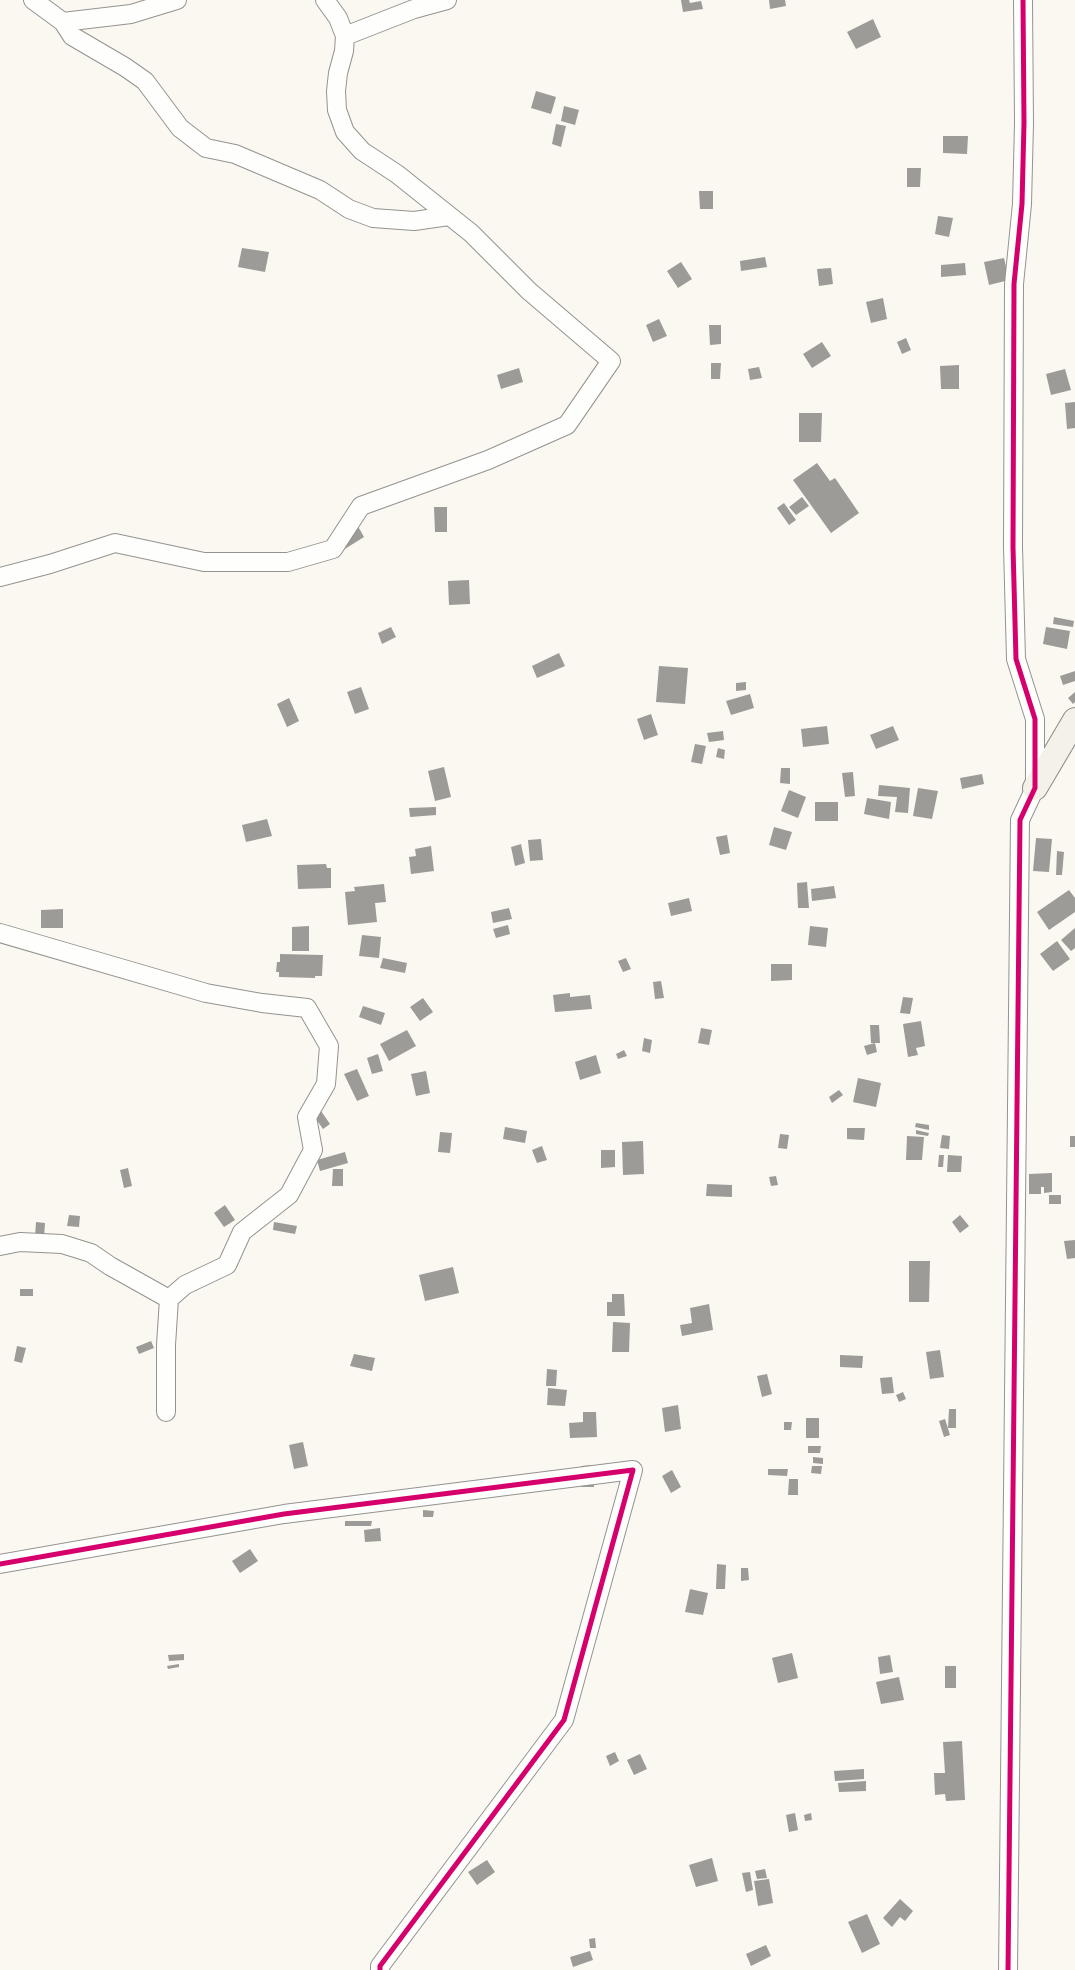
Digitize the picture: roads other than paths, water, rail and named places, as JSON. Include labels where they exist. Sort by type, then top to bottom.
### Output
[{"type":"street","points":[[33,0],[63,22],[72,36],[145,81],[180,128],[206,148],[235,154],[320,190],[348,209],[373,218],[414,221],[449,216]]},
{"type":"street","points":[[63,22],[131,14],[177,0]]},
{"type":"street","points":[[0,577],[50,564],[115,543],[204,562],[288,562],[334,549],[361,506],[488,460],[567,425],[612,362],[529,291],[488,249],[397,174],[362,151],[345,132],[337,110],[336,92],[338,73],[344,52],[345,36],[338,18],[325,0]]},
{"type":"street","points":[[345,36],[414,9],[447,0]]},
{"type":"street","points":[[1023,0],[1024,123],[1022,204],[1014,284],[1013,547],[1016,659],[1035,719],[1035,788]]},
{"type":"street","points":[[1008,1970],[1020,820],[1035,788],[1075,720]]},
{"type":"street","points":[[0,933],[206,993],[262,1003],[307,1008],[329,1046],[326,1084],[307,1117],[313,1150],[289,1195],[242,1232],[227,1265],[185,1286],[169,1299],[166,1345],[166,1412]]},
{"type":"street","points":[[0,1246],[20,1242],[62,1244],[91,1253],[110,1266],[169,1299]]},
{"type":"street","points":[[0,1564],[284,1514],[633,1470],[564,1720],[380,1966],[380,1970]]}]
